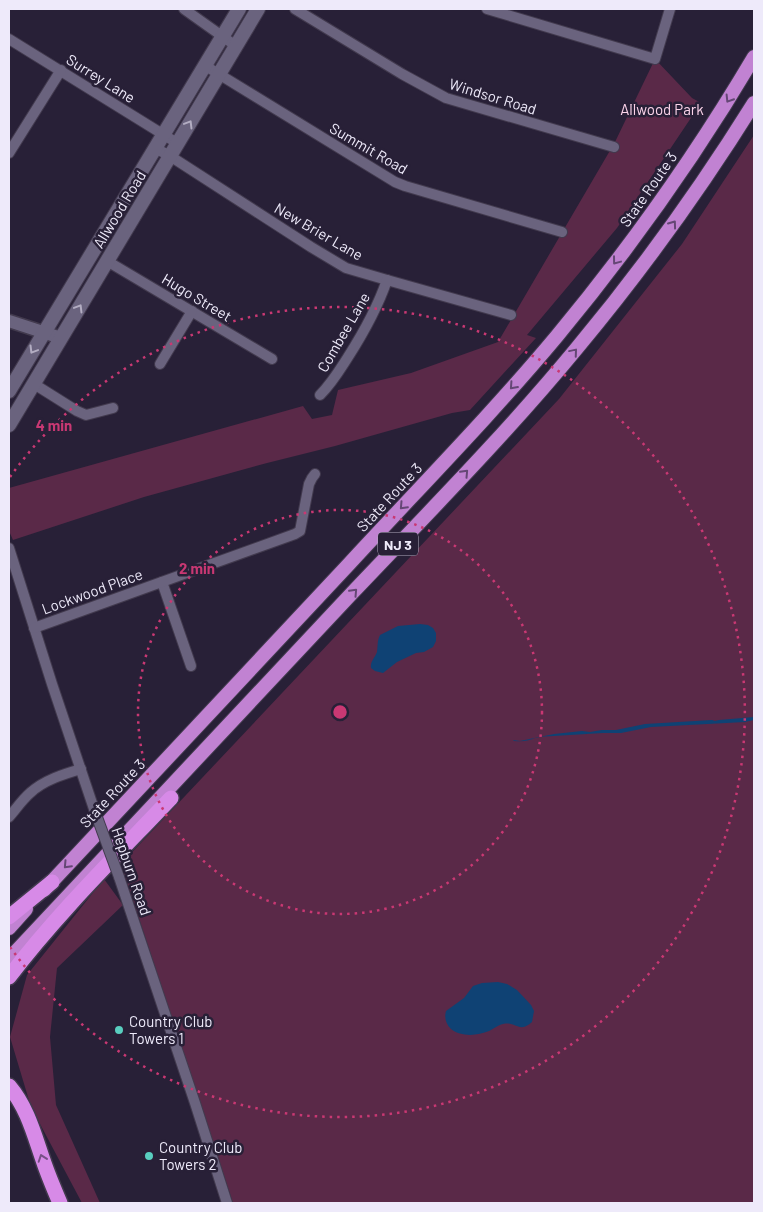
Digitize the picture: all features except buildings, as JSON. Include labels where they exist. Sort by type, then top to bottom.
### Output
[{"type":"highway","name":"State Route 3","points":[[9,928],[474,430],[556,337],[651,215],[704,138],[754,57]]},
{"type":"highway","name":"NJ 3","points":[[9,959],[155,801],[495,442],[576,349],[666,233],[720,157],[754,103]]},
{"type":"highway","points":[[9,977],[88,885],[265,698],[336,610]]},
{"type":"highway","points":[[9,917],[52,882]]},
{"type":"highway","points":[[9,1086],[19,1100],[28,1119],[60,1203]]},
{"type":"main road","name":"Allwood Road","points":[[9,391],[239,9]]},
{"type":"main road","name":"Allwood Road","points":[[9,425],[258,9]]},
{"type":"street","points":[[184,9],[236,46]]},
{"type":"street","name":"Windsor Road","points":[[295,9],[402,74],[446,98],[614,147]]},
{"type":"street","points":[[486,9],[654,60],[670,9]]},
{"type":"street","name":"Surrey Lane","points":[[9,39],[178,143]]},
{"type":"street","name":"Summit Road","points":[[204,65],[395,182],[562,232]]},
{"type":"street","points":[[9,153],[61,70]]},
{"type":"street","name":"New Brier Lane","points":[[155,148],[346,268],[512,315]]},
{"type":"street","name":"Hugo Street","points":[[107,261],[272,359]]},
{"type":"street","name":"Combee Lane","points":[[320,395],[331,385],[356,345],[378,304],[387,280]]},
{"type":"street","points":[[160,364],[192,312]]},
{"type":"street","points":[[9,322],[61,338]]},
{"type":"street","points":[[34,384],[86,415],[113,408]]},
{"type":"street","name":"Lockwood Place","points":[[34,628],[300,532],[309,484],[315,474]]},
{"type":"street","name":"Hepburn Road","points":[[9,548],[94,809],[195,1103],[227,1203]]},
{"type":"street","points":[[162,582],[192,666]]},
{"type":"street","points":[[9,817],[30,792],[39,786],[58,776],[81,769]]},
{"type":"green space","name":"Allwood Park","points":[[655,59],[692,98],[701,103],[617,228],[527,335],[536,338],[470,410],[452,413],[144,497],[13,540],[9,531],[9,488],[303,406],[312,419],[332,415],[338,390],[411,373],[498,342],[615,142]]},
{"type":"green space","points":[[754,135],[754,1203],[233,1203],[121,864],[559,399],[682,244]]},
{"type":"green space","points":[[104,879],[123,905],[57,968],[50,1037],[56,1105],[100,1203],[82,1203],[31,1107],[10,1037],[27,975]]},
{"type":"water","points":[[428,625],[436,633],[436,641],[433,647],[397,662],[383,673],[371,668],[372,661],[377,652],[380,635],[398,626]]},
{"type":"water","points":[[754,717],[754,720],[745,722],[651,727],[621,733],[540,737],[582,731],[616,730],[645,724]]},
{"type":"water","points":[[498,982],[507,984],[517,990],[531,1005],[534,1011],[532,1022],[524,1027],[503,1024],[489,1031],[474,1035],[455,1032],[451,1029],[446,1021],[446,1011],[464,998],[473,986],[482,983]]},
{"type":"place","name":"Country Club Towers 1","points":[[119,1030]]},
{"type":"place","name":"Country Club Towers 2","points":[[149,1156]]}]
